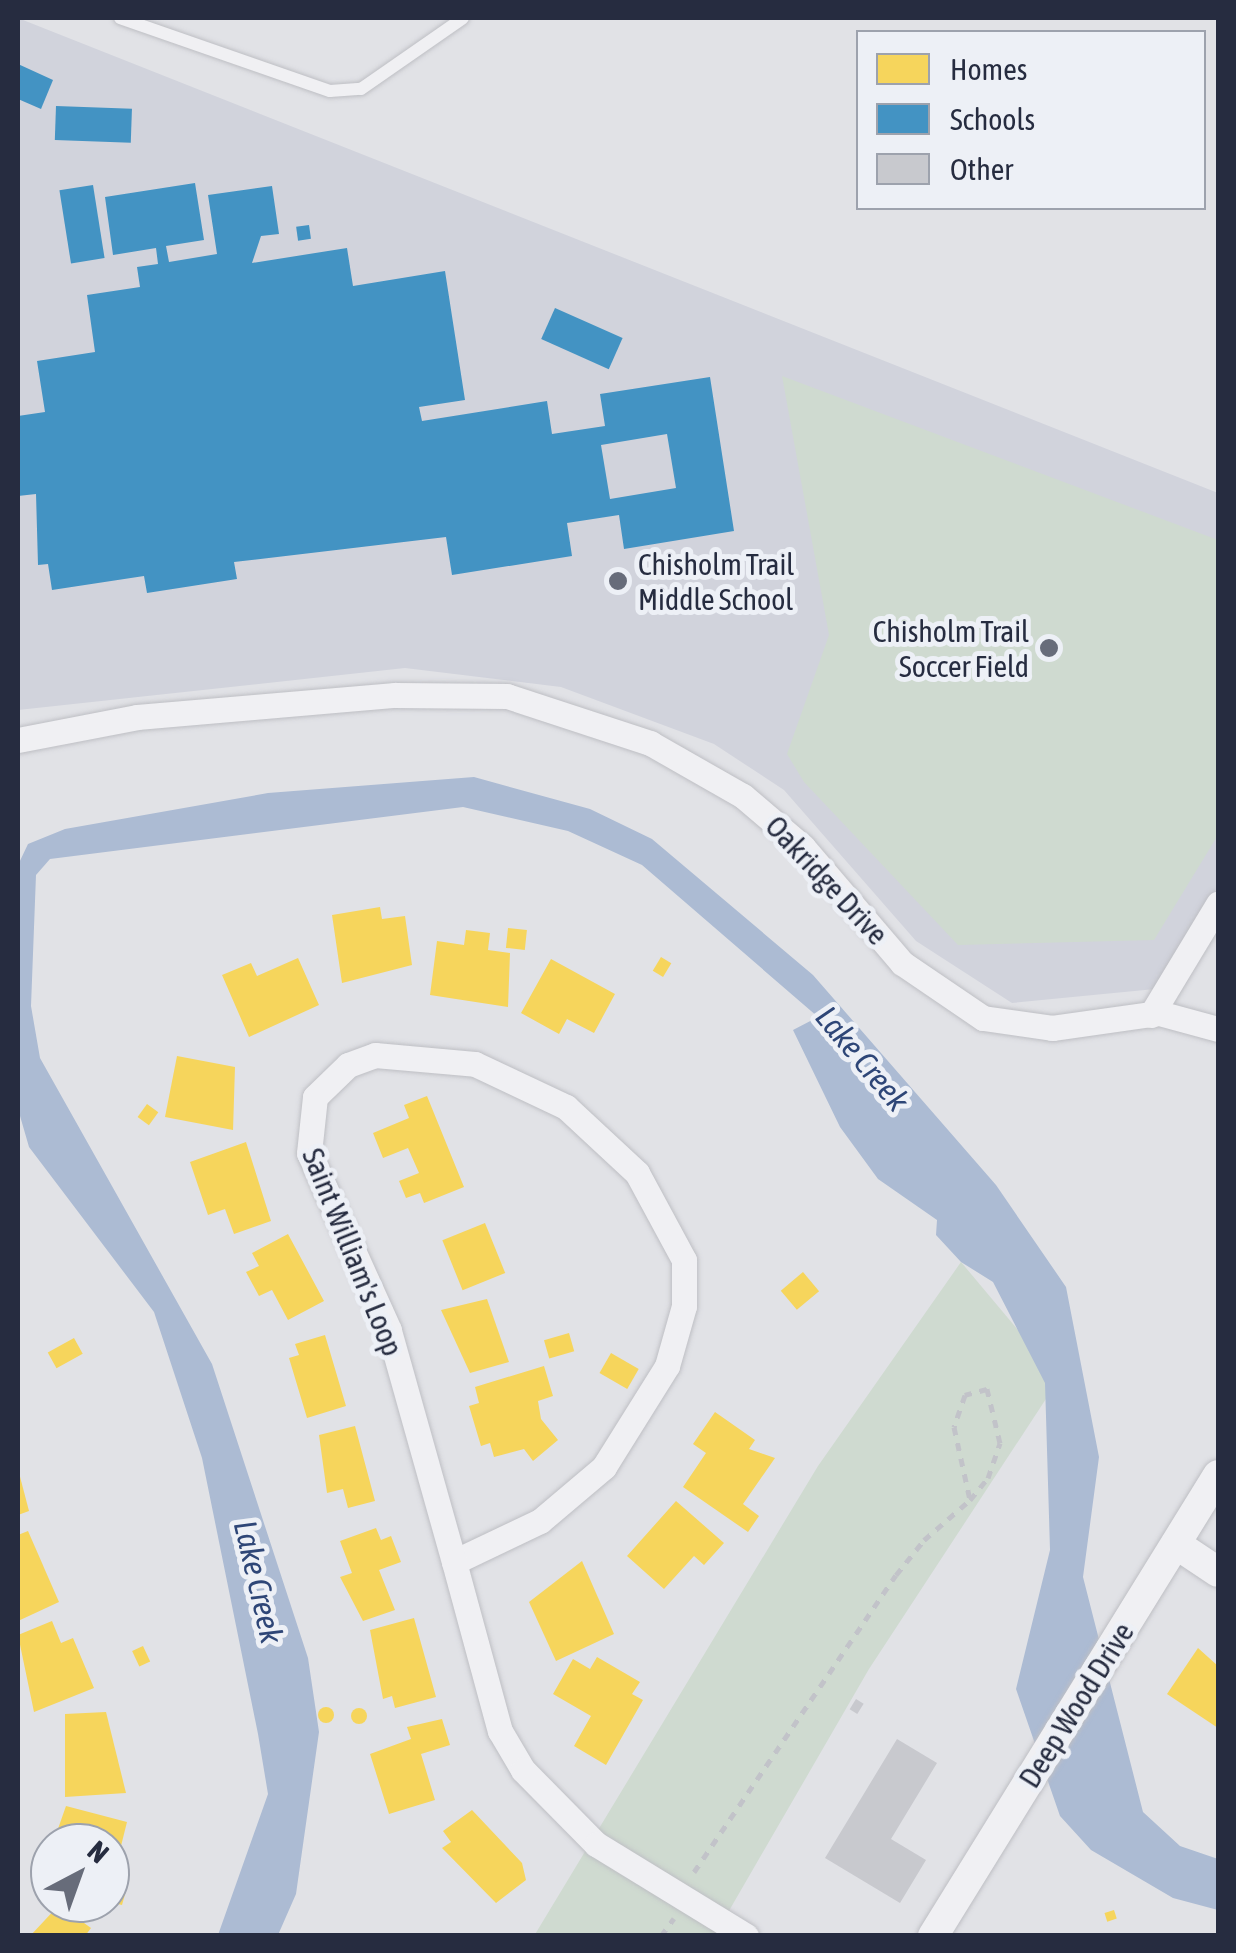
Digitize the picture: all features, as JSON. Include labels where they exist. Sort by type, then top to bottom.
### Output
[{"type":"street","name":"Oakridge Drive","points":[[18,740],[136,717],[395,695],[507,696],[650,744],[743,796],[803,847],[902,962],[966,1009],[1034,1028],[1151,1015],[1218,1029]]},
{"type":"street","points":[[1151,1015],[1218,904]]},
{"type":"street","name":"Saint William's Loop","points":[[454,1562],[540,1521],[604,1468],[666,1366],[684,1260],[637,1173],[566,1107],[475,1064],[375,1055],[348,1065],[314,1097],[309,1152],[389,1330],[500,1731],[523,1770],[596,1844],[746,1936]]},
{"type":"street","name":"Deep Wood Drive","points":[[933,1936],[1218,1475]]},
{"type":"street","points":[[1176,1544],[1218,1572]]},
{"type":"lane","points":[[120,18],[330,92],[361,89],[463,18]]},
{"type":"path","points":[[694,1872],[896,1575],[970,1500],[1000,1443],[987,1389],[965,1395],[954,1427],[970,1500]]},
{"type":"path","points":[[661,1936],[676,1915]]},
{"type":"shaded area","name":"Chisholm Trail Middle School","points":[[18,18],[1218,493],[1218,886],[1155,989],[1012,1003],[916,941],[784,790],[714,744],[561,687],[405,668],[18,710]]},
{"type":"shaded area","points":[[782,376],[1218,540],[1218,835],[1154,940],[958,945],[804,782],[787,754],[829,635]]},
{"type":"shaded area","points":[[961,1262],[1059,1379],[869,1669],[715,1935],[534,1936],[818,1466]]},
{"type":"water","name":"Lake Creek","points":[[474,777],[590,809],[652,839],[813,975],[996,1185],[1066,1287],[1099,1457],[1083,1577],[1143,1812],[1180,1846],[1218,1859],[1218,1910],[1173,1898],[1091,1850],[1060,1816],[1016,1689],[1050,1550],[1045,1383],[993,1282],[961,1262],[936,1235],[937,1220],[878,1179],[840,1127],[793,1030],[818,1017],[642,865],[568,831],[463,807],[50,859],[36,875],[31,1006],[40,1058],[212,1364],[308,1658],[319,1732],[296,1894],[278,1935],[218,1935],[268,1794],[258,1734],[202,1458],[154,1312],[29,1147],[18,1109],[18,865],[28,844],[65,829],[268,793]]},
{"type":"building: Homes","points":[[380,907],[382,919],[405,916],[412,965],[342,983],[332,915]]},
{"type":"building: Homes","points":[[508,928],[527,930],[525,950],[506,948]]},
{"type":"building: Homes","points":[[466,930],[490,933],[488,950],[510,953],[508,1007],[430,995],[437,941],[464,945]]},
{"type":"building: Homes","points":[[661,957],[671,963],[663,977],[653,971]]},
{"type":"building: Homes","points":[[298,958],[319,1005],[249,1037],[222,975],[251,963],[257,976]]},
{"type":"building: Homes","points":[[551,959],[615,994],[594,1033],[567,1019],[559,1034],[521,1013]]},
{"type":"building: Homes","points":[[177,1056],[235,1067],[233,1130],[165,1117]]},
{"type":"building: Homes","points":[[427,1096],[464,1187],[424,1203],[420,1193],[406,1198],[399,1181],[419,1173],[408,1148],[383,1158],[373,1133],[409,1118],[404,1105]]},
{"type":"building: Homes","points":[[147,1104],[158,1112],[149,1125],[138,1117]]},
{"type":"building: Homes","points":[[246,1142],[271,1221],[234,1234],[225,1209],[208,1215],[190,1162]]},
{"type":"building: Homes","points":[[485,1223],[505,1273],[463,1290],[442,1240]]},
{"type":"building: Homes","points":[[288,1234],[324,1301],[288,1320],[272,1290],[259,1296],[246,1272],[259,1266],[252,1253]]},
{"type":"building: Homes","points":[[803,1272],[819,1291],[797,1310],[781,1291]]},
{"type":"building: Homes","points":[[487,1299],[509,1362],[470,1373],[441,1310]]},
{"type":"building: Homes","points":[[569,1333],[574,1351],[549,1358],[544,1340]]},
{"type":"building: Homes","points":[[325,1335],[346,1406],[307,1418],[289,1358],[299,1355],[295,1344]]},
{"type":"building: Homes","points":[[74,1338],[83,1354],[56,1368],[48,1353]]},
{"type":"building: Homes","points":[[611,1353],[639,1369],[627,1389],[600,1373]]},
{"type":"building: Homes","points":[[544,1366],[553,1396],[538,1401],[541,1419],[558,1440],[533,1461],[524,1449],[494,1457],[490,1443],[481,1446],[469,1406],[479,1403],[475,1387]]},
{"type":"building: Homes","points":[[715,1412],[755,1440],[749,1449],[775,1458],[743,1504],[759,1516],[748,1532],[683,1487],[706,1453],[693,1444]]},
{"type":"building: Homes","points":[[355,1426],[375,1501],[348,1508],[343,1489],[327,1493],[319,1435]]},
{"type":"building: Homes","points":[[18,1469],[29,1511],[18,1515]]},
{"type":"building: Homes","points":[[676,1501],[724,1543],[704,1565],[694,1556],[664,1589],[627,1556]]},
{"type":"building: Homes","points":[[376,1528],[381,1540],[391,1536],[401,1562],[379,1570],[395,1610],[363,1621],[340,1577],[352,1573],[340,1541]]},
{"type":"building: Homes","points":[[28,1531],[59,1602],[18,1621],[18,1535]]},
{"type":"building: Homes","points":[[582,1561],[614,1634],[556,1661],[529,1602]]},
{"type":"building: Homes","points":[[414,1618],[436,1697],[395,1708],[392,1696],[383,1699],[370,1630]]},
{"type":"building: Homes","points":[[52,1621],[61,1643],[73,1638],[94,1688],[34,1712],[18,1635]]},
{"type":"building: Homes","points":[[143,1646],[150,1661],[139,1666],[132,1651]]},
{"type":"building: Homes","points":[[1198,1648],[1218,1666],[1218,1728],[1167,1694]]},
{"type":"building: Homes","points":[[597,1657],[640,1682],[632,1694],[643,1700],[606,1765],[574,1746],[591,1716],[553,1694],[573,1659],[590,1669]]},
{"type":"building: Homes","points":[[326,1707],[334,1715],[326,1723],[318,1715]]},
{"type":"building: Homes","points":[[359,1708],[367,1716],[359,1724],[351,1716]]},
{"type":"building: Homes","points":[[106,1712],[126,1793],[65,1797],[65,1714]]},
{"type":"building: Homes","points":[[442,1719],[450,1745],[421,1754],[435,1800],[389,1814],[370,1754],[411,1739],[407,1727]]},
{"type":"building: Homes","points":[[66,1806],[127,1822],[127,1823],[60,1823]]},
{"type":"building: Homes","points":[[472,1810],[522,1863],[526,1880],[496,1903],[442,1848],[451,1842],[443,1831]]},
{"type":"building: Homes","points":[[1114,1910],[1117,1919],[1107,1922],[1104,1913]]},
{"type":"building: Homes","points":[[42,1923],[84,1923],[91,1928],[85,1936],[30,1936]]},
{"type":"building: Schools","points":[[18,64],[53,80],[41,109],[18,99]]},
{"type":"building: Schools","points":[[56,106],[132,109],[131,143],[55,140]]},
{"type":"building: Schools","points":[[195,183],[204,240],[166,246],[169,262],[217,254],[208,195],[272,186],[279,234],[261,236],[252,263],[347,248],[353,286],[445,271],[465,400],[419,407],[422,421],[547,401],[552,434],[605,426],[600,394],[710,377],[734,531],[624,549],[619,515],[567,523],[572,556],[452,575],[446,537],[234,562],[237,579],[147,593],[144,576],[52,590],[48,564],[38,565],[36,494],[18,496],[18,416],[45,412],[37,361],[95,352],[87,295],[140,287],[137,267],[158,264],[156,248],[113,255],[105,197]],"holes":[[[667,434],[676,488],[610,499],[601,445]]]},
{"type":"building: Schools","points":[[93,185],[105,258],[71,263],[59,190]]},
{"type":"building: Schools","points":[[309,225],[311,239],[298,241],[296,227]]},
{"type":"building: Schools","points":[[555,308],[623,338],[609,369],[541,339]]},
{"type":"building: Other","points":[[856,1699],[864,1704],[857,1714],[850,1709]]},
{"type":"building: Other","points":[[897,1739],[937,1763],[891,1839],[926,1860],[900,1903],[825,1858]]},
{"type":"place","name":"Chisholm Trail Middle School","points":[[618,581]]},
{"type":"place","name":"Chisholm Trail Soccer Field","points":[[1049,648]]}]
